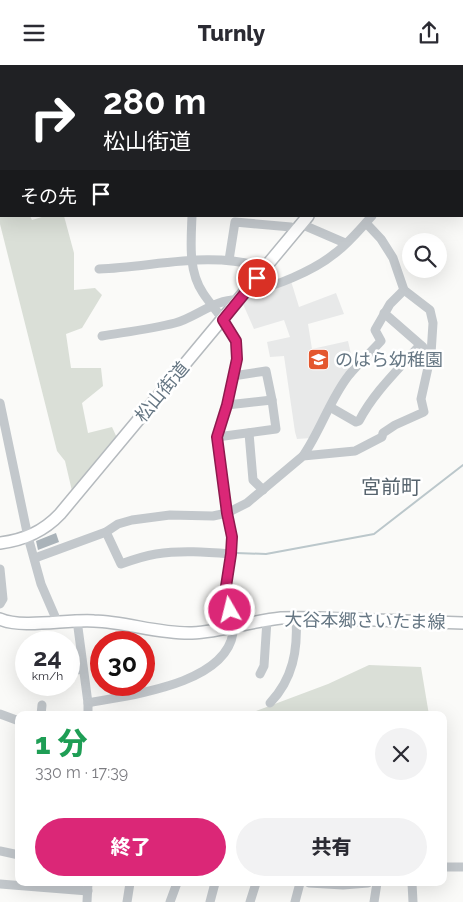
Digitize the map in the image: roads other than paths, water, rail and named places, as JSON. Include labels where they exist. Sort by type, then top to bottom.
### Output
[{"type":"main road","name":"松山街道","points":[[0,543],[28,537],[45,528],[60,514],[302,224]]},
{"type":"main road","name":"大谷本郷さいたま線","points":[[0,619],[17,623],[95,621],[177,633],[206,632],[267,620],[296,617],[463,623]]},
{"type":"street","points":[[88,703],[160,689],[180,683],[198,674],[216,661],[226,651],[233,636],[234,627],[225,593],[232,537],[217,437],[227,405],[237,359],[236,341],[223,320],[202,293],[193,274],[191,259],[192,217]]},
{"type":"street","points":[[249,289],[265,288],[303,272],[334,254],[369,219],[393,258],[404,290],[430,310],[433,323],[431,353],[421,399],[424,412],[395,425],[383,433],[382,437],[355,451],[303,456]]},
{"type":"street","points":[[228,260],[235,222],[250,220],[291,227],[302,224],[345,243]]},
{"type":"street","points":[[99,269],[191,259],[228,260],[265,268]]},
{"type":"street","points":[[35,558],[106,532],[118,524],[132,520],[170,515],[214,516],[227,513],[247,503],[303,456],[348,375],[381,341],[375,330],[390,304],[404,290]]},
{"type":"street","points":[[102,336],[177,323],[212,305],[230,299],[240,300]]},
{"type":"street","points":[[384,313],[431,353]]},
{"type":"street","points":[[330,407],[356,422],[359,421],[365,409],[420,345]]},
{"type":"street","points":[[217,437],[276,429],[266,371],[233,376]]},
{"type":"street","points":[[227,405],[272,400]]},
{"type":"street","points":[[0,403],[28,537],[42,584],[57,621]]},
{"type":"street","points":[[249,433],[253,480],[263,490]]},
{"type":"street","points":[[106,532],[121,564],[154,554],[175,551],[231,554]]},
{"type":"street","points":[[0,569],[3,599],[0,604]]},
{"type":"street","points":[[270,703],[279,693],[290,673],[296,656],[296,617]]},
{"type":"street","points":[[77,620],[88,711]]},
{"type":"street","points":[[260,675],[264,666],[267,620]]},
{"type":"street","points":[[41,711],[42,705]]},
{"type":"street","points":[[0,714],[15,720]]},
{"type":"street","points":[[0,851],[15,854]]},
{"type":"street","points":[[447,867],[463,867]]},
{"type":"street","points":[[0,884],[15,885]]},
{"type":"street","points":[[59,886],[88,887],[86,902]]},
{"type":"street","points":[[127,902],[130,886]]},
{"type":"street","points":[[170,902],[176,886]]},
{"type":"street","points":[[210,902],[214,886]]},
{"type":"street","points":[[250,902],[255,886]]},
{"type":"street","points":[[295,902],[299,886]]},
{"type":"street","points":[[374,902],[377,886]]},
{"type":"street","points":[[412,886],[413,902]]},
{"type":"waterway","points":[[236,553],[266,554],[374,534],[463,465]]},
{"type":"place","name":"のはら幼稚園","points":[[319,360]]},
{"type":"district","name":"宮前町","points":[[391,487]]}]
